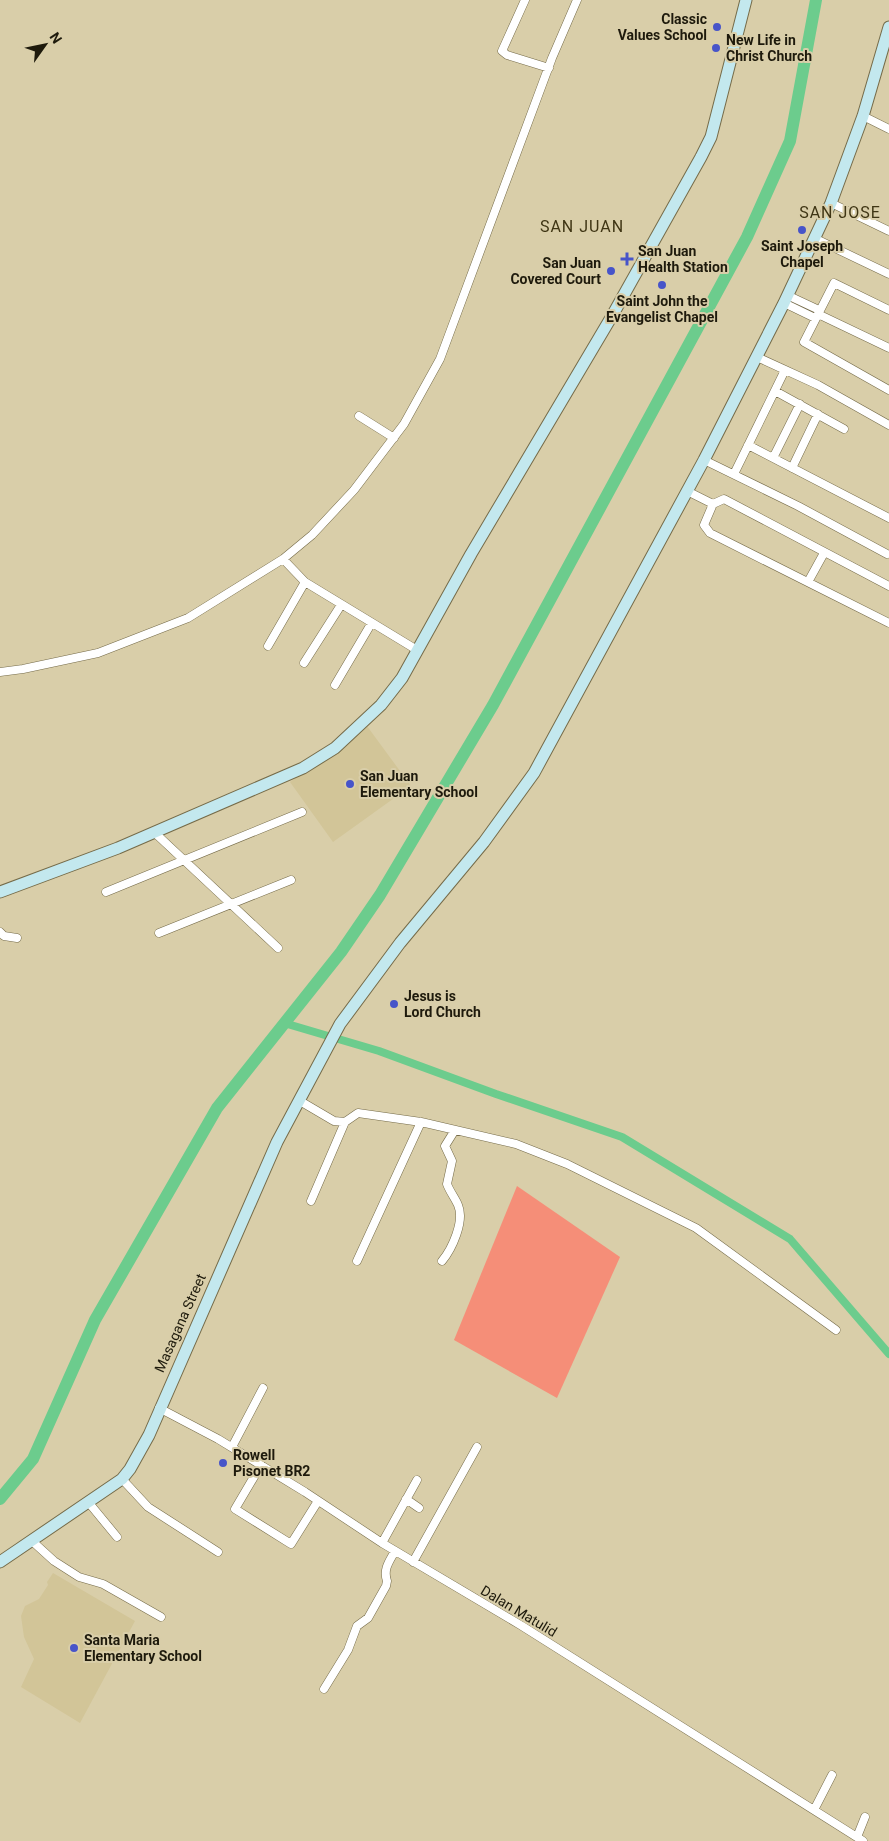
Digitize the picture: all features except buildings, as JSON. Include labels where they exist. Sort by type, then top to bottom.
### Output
[{"type":"street","points":[[525,0],[502,51],[507,56],[549,68]]},
{"type":"street","points":[[0,672],[98,653],[188,618],[283,559],[312,535],[354,490],[394,438],[440,359],[549,68],[577,0]]},
{"type":"street","points":[[0,892],[155,833],[303,768],[335,748],[381,705],[402,678],[476,545],[612,316],[701,157],[710,137],[746,0]]},
{"type":"street","name":"Masagana Street","points":[[2,1559],[89,1503],[122,1479],[135,1462],[276,1142],[300,1101],[340,1024],[400,943],[484,842],[534,773],[704,460],[786,299],[830,203],[863,116],[885,53],[889,27]]},
{"type":"street","points":[[863,116],[889,128]]},
{"type":"street","points":[[830,203],[889,231]]},
{"type":"street","points":[[814,238],[889,274]]},
{"type":"street","points":[[889,310],[834,282],[804,342],[889,390]]},
{"type":"street","points":[[786,299],[889,348]]},
{"type":"street","points":[[757,357],[889,425]]},
{"type":"street","points":[[734,474],[785,370]]},
{"type":"street","points":[[775,390],[844,428]]},
{"type":"street","points":[[773,458],[800,404]]},
{"type":"street","points":[[792,468],[818,414]]},
{"type":"street","points":[[359,416],[394,438]]},
{"type":"street","points":[[748,445],[889,518]]},
{"type":"street","points":[[704,460],[887,554]]},
{"type":"street","points":[[687,491],[713,504]]},
{"type":"street","points":[[889,586],[724,499],[713,504],[704,525],[707,530],[889,623]]},
{"type":"street","points":[[808,582],[824,553]]},
{"type":"street","points":[[283,559],[305,582],[371,624],[417,650]]},
{"type":"street","points":[[268,646],[305,582]]},
{"type":"street","points":[[304,662],[341,605]]},
{"type":"street","points":[[335,685],[371,624]]},
{"type":"street","points":[[106,892],[302,812]]},
{"type":"street","points":[[155,833],[181,860],[278,948]]},
{"type":"street","points":[[159,933],[291,880]]},
{"type":"street","points":[[0,932],[4,936],[17,938]]},
{"type":"street","points":[[300,1101],[334,1121],[345,1122]]},
{"type":"street","points":[[311,1201],[345,1122],[358,1113],[421,1122],[516,1144],[567,1164],[696,1228],[836,1330]]},
{"type":"street","points":[[357,1261],[421,1122]]},
{"type":"street","points":[[442,1261],[452,1244],[460,1215],[459,1207],[447,1184],[452,1161],[445,1146],[455,1130]]},
{"type":"street","points":[[232,1448],[263,1388]]},
{"type":"street","name":"Dalan Matulid","points":[[159,1408],[232,1448],[395,1551],[522,1626],[860,1839]]},
{"type":"street","points":[[413,1562],[477,1447]]},
{"type":"street","points":[[261,1466],[235,1509],[291,1544],[318,1501]]},
{"type":"street","points":[[122,1479],[148,1507],[218,1552]]},
{"type":"street","points":[[382,1543],[417,1480]]},
{"type":"street","points":[[406,1499],[419,1508]]},
{"type":"street","points":[[89,1503],[117,1537]]},
{"type":"street","points":[[32,1541],[54,1561],[80,1578],[103,1584],[161,1617]]},
{"type":"street","points":[[324,1689],[348,1650],[357,1626],[368,1618],[386,1586],[387,1581],[384,1574],[395,1551]]},
{"type":"street","points":[[814,1810],[832,1775]]},
{"type":"street","points":[[860,1839],[865,1817]]},
{"type":"shaded area","name":"San Juan Elementary School","points":[[367,726],[411,786],[333,842],[290,782]]},
{"type":"shaded area","points":[[517,1186],[620,1257],[557,1398],[454,1340]]},
{"type":"shaded area","name":"Santa Maria Elementary School","points":[[53,1573],[135,1621],[80,1723],[21,1687],[34,1659],[24,1637],[21,1616],[25,1606],[39,1599]]},
{"type":"waterway","points":[[0,1499],[33,1459],[95,1320],[217,1108],[341,952],[380,895],[493,705],[747,237],[790,141],[816,0]]},
{"type":"waterway","points":[[284,1023],[379,1051],[496,1094],[622,1137],[790,1239],[889,1354]]},
{"type":"place","name":"Classic Values School","points":[[717,27]]},
{"type":"place","name":"New Life in Christ Church","points":[[716,48]]},
{"type":"place","name":"Saint Joseph Chapel","points":[[802,230]]},
{"type":"place","name":"San Juan Health Station","points":[[627,259]]},
{"type":"place","name":"San Juan Covered Court","points":[[611,271]]},
{"type":"place","name":"Saint John the Evangelist Chapel","points":[[662,285]]},
{"type":"place","name":"San Juan Elementary School","points":[[350,784]]},
{"type":"place","name":"Jesus is Lord Church","points":[[394,1004]]},
{"type":"place","name":"Rowell Pisonet BR2","points":[[223,1463]]},
{"type":"place","name":"Santa Maria Elementary School","points":[[74,1648]]},
{"type":"district","name":"SAN JOSE","points":[[840,212]]},
{"type":"district","name":"SAN JUAN","points":[[582,226]]}]
